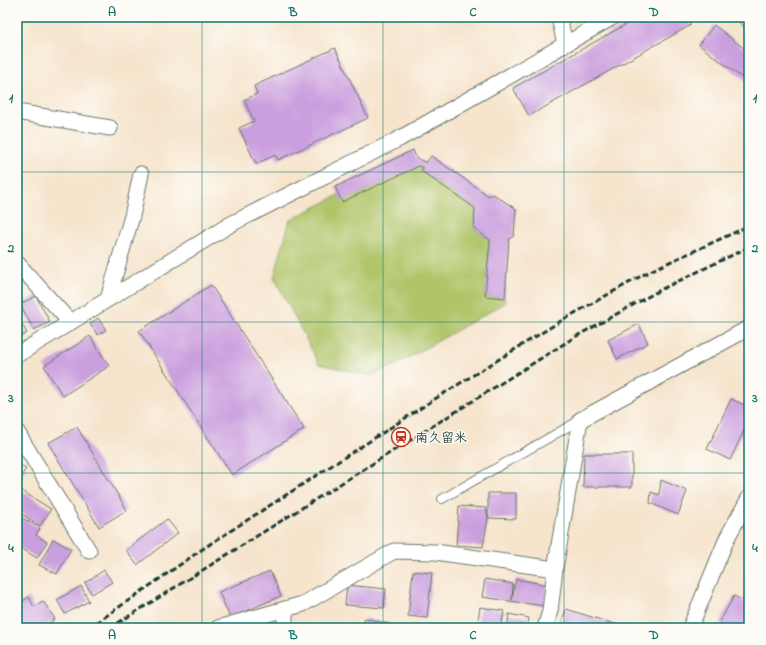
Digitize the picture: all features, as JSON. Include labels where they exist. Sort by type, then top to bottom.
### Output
[{"type":"street","points":[[559,17],[564,44]]},
{"type":"street","points":[[17,355],[231,224],[399,139],[613,17]]},
{"type":"street","points":[[745,17],[749,20]]},
{"type":"street","points":[[17,112],[110,128]]},
{"type":"street","points":[[108,299],[132,216],[140,174]]},
{"type":"street","points":[[17,262],[70,322]]},
{"type":"street","points":[[545,628],[550,611],[555,569],[580,420],[749,328]]},
{"type":"street","points":[[17,432],[89,551]]},
{"type":"street","points":[[690,628],[728,538],[749,498]]},
{"type":"street","points":[[218,628],[303,604],[394,551],[435,552],[555,569]]},
{"type":"street","points":[[285,609],[285,628]]},
{"type":"lane","points":[[442,499],[580,420]]},
{"type":"green space","points":[[419,166],[423,168],[421,171],[475,208],[474,228],[490,240],[485,296],[505,298],[505,303],[394,366],[371,376],[319,364],[274,277],[290,220],[339,195]]},
{"type":"building","points":[[639,17],[687,17],[691,25],[529,116],[513,88]]},
{"type":"building","points":[[714,25],[749,52],[749,83],[699,45]]},
{"type":"building","points":[[335,48],[368,118],[278,160],[275,155],[256,164],[239,128],[254,121],[244,100],[257,94],[254,86]]},
{"type":"building","points":[[413,150],[416,157],[426,163],[431,156],[489,196],[493,194],[516,209],[514,236],[509,239],[505,298],[485,296],[490,240],[474,228],[475,208],[421,171],[423,168],[419,166],[342,202],[335,187]]},
{"type":"building","points":[[211,285],[304,429],[232,475],[139,331]]},
{"type":"building","points":[[36,296],[50,322],[34,330],[20,304]]},
{"type":"building","points":[[17,316],[27,333],[17,339]]},
{"type":"building","points":[[98,318],[106,330],[98,335],[90,324]]},
{"type":"building","points":[[639,324],[648,343],[617,359],[608,340]]},
{"type":"building","points":[[90,336],[109,366],[63,396],[44,366]]},
{"type":"building","points":[[731,399],[749,407],[749,420],[730,460],[707,449]]},
{"type":"building","points":[[77,427],[127,510],[99,527],[48,443]]},
{"type":"building","points":[[584,454],[632,454],[632,487],[583,487]]},
{"type":"building","points":[[17,463],[26,469],[17,481]]},
{"type":"building","points":[[661,480],[687,491],[678,515],[650,503],[651,492],[659,495]]},
{"type":"building","points":[[17,488],[51,509],[40,526],[17,511]]},
{"type":"building","points":[[488,493],[516,493],[516,519],[488,518]]},
{"type":"building","points":[[459,506],[486,508],[488,518],[483,547],[456,545]]},
{"type":"building","points":[[17,515],[40,528],[36,535],[47,542],[37,558],[19,547],[17,551]]},
{"type":"building","points":[[167,519],[178,533],[137,565],[126,550]]},
{"type":"building","points":[[53,539],[71,549],[57,574],[39,565]]},
{"type":"building","points":[[104,570],[112,582],[92,594],[85,583]]},
{"type":"building","points":[[270,571],[281,596],[230,618],[219,592]]},
{"type":"building","points":[[413,571],[432,573],[427,618],[408,616]]},
{"type":"building","points":[[485,579],[513,584],[512,600],[516,579],[548,585],[544,606],[482,597]]},
{"type":"building","points":[[347,585],[386,589],[384,608],[345,605]]},
{"type":"building","points":[[81,586],[89,601],[65,614],[57,600]]},
{"type":"building","points":[[734,596],[749,604],[749,628],[728,628],[719,623]]},
{"type":"building","points":[[29,597],[34,607],[43,601],[55,619],[41,628],[25,628],[17,616],[17,605]]},
{"type":"building","points":[[480,607],[504,611],[501,628],[477,627]]},
{"type":"building","points":[[566,609],[627,628],[560,628]]},
{"type":"building","points":[[509,614],[529,618],[527,628],[507,628]]},
{"type":"building","points":[[365,618],[402,627],[402,628],[362,628]]},
{"type":"railway","points":[[89,628],[204,548],[438,397],[564,319],[652,270],[749,226]]},
{"type":"railway","points":[[110,628],[575,337],[662,289],[749,247]]},
{"type":"place","name":"南久留米","points":[[401,437]]}]
